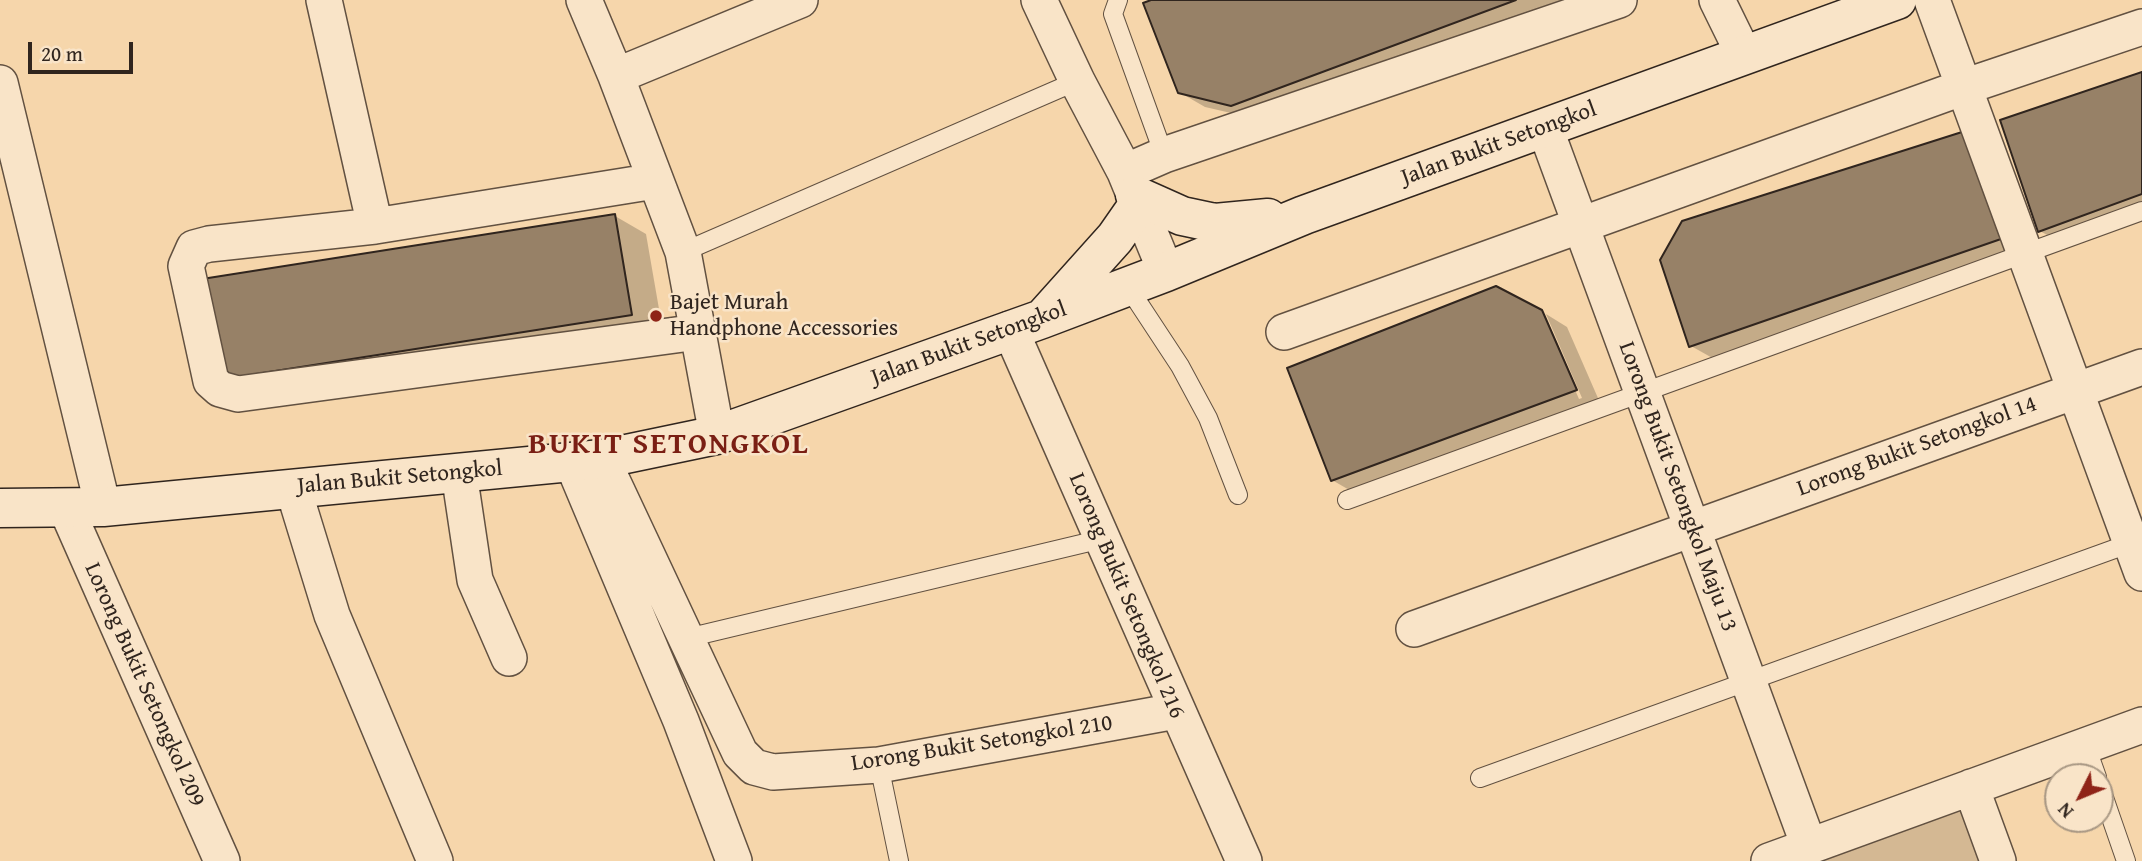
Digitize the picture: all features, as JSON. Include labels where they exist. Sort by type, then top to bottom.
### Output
[{"type":"street","points":[[324,0],[375,226]]},
{"type":"street","points":[[584,0],[683,252],[717,435]]},
{"type":"street","points":[[1039,0],[1133,191],[1166,272]]},
{"type":"street","points":[[1026,324],[1115,238],[1133,191],[1164,155],[1619,0]]},
{"type":"street","points":[[1717,0],[1744,55]]},
{"type":"street","name":"Jalan Bukit Setongkol","points":[[0,508],[85,508],[587,461],[717,435],[1128,287],[1304,215],[1897,0]]},
{"type":"street","points":[[1932,0],[2137,558]]},
{"type":"street","points":[[616,76],[780,4]]},
{"type":"street","points":[[1284,332],[1964,87],[2142,27]]},
{"type":"street","name":"Lorong Bukit Setongkol 209","points":[[0,83],[85,508],[222,861]]},
{"type":"street","name":"Lorong Bukit Setongkol Maju 13","points":[[1545,128],[1809,846]]},
{"type":"street","points":[[655,181],[375,226],[209,244],[194,248],[186,266],[211,381],[220,389],[238,394],[698,332]]},
{"type":"street","points":[[1133,191],[1182,216],[1215,223],[1304,215]]},
{"type":"street","name":"Lorong Bukit Setongkol 216","points":[[1026,324],[1102,539],[1244,861]]},
{"type":"street","name":"Lorong Bukit Setongkol 14","points":[[1414,629],[2142,367]]},
{"type":"street","points":[[587,461],[734,861]]},
{"type":"street","name":"Lorong Bukit Setongkol 210","points":[[587,461],[687,638],[740,753],[754,767],[773,772],[878,765],[1176,711]]},
{"type":"street","points":[[459,473],[475,580],[509,658]]},
{"type":"street","points":[[293,488],[332,615],[436,861]]},
{"type":"street","points":[[1769,861],[1971,787],[2091,761],[2142,725]]},
{"type":"street","points":[[1971,787],[1998,861]]},
{"type":"lane","points":[[1118,0],[1113,13],[1164,155]]},
{"type":"lane","points":[[683,252],[1077,81]]},
{"type":"lane","points":[[1347,500],[2142,211]]},
{"type":"lane","points":[[1128,287],[1180,366],[1208,418],[1238,495]]},
{"type":"lane","points":[[687,638],[1102,539]]},
{"type":"lane","points":[[1480,778],[1748,681],[2137,558]]},
{"type":"lane","points":[[878,765],[899,861]]},
{"type":"lane","points":[[2114,826],[2126,861]]},
{"type":"shaded area","points":[[1961,807],[1981,861],[1816,861]]},
{"type":"building","points":[[1151,0],[1516,0],[1231,106],[1178,93],[1143,3]]},
{"type":"building","points":[[2142,72],[2142,194],[2038,232],[2000,120]]},
{"type":"building","points":[[1962,132],[2001,239],[1689,347],[1660,260],[1682,221]]},
{"type":"building","points":[[615,214],[632,315],[218,380],[202,279]]},
{"type":"building","points":[[1496,286],[1542,310],[1577,390],[1331,481],[1287,368]]},
{"type":"place","name":"Bajet Murah Handphone Accessories","points":[[656,316]]},
{"type":"district","name":"BUKIT SETONGKOL","points":[[669,445]]}]
